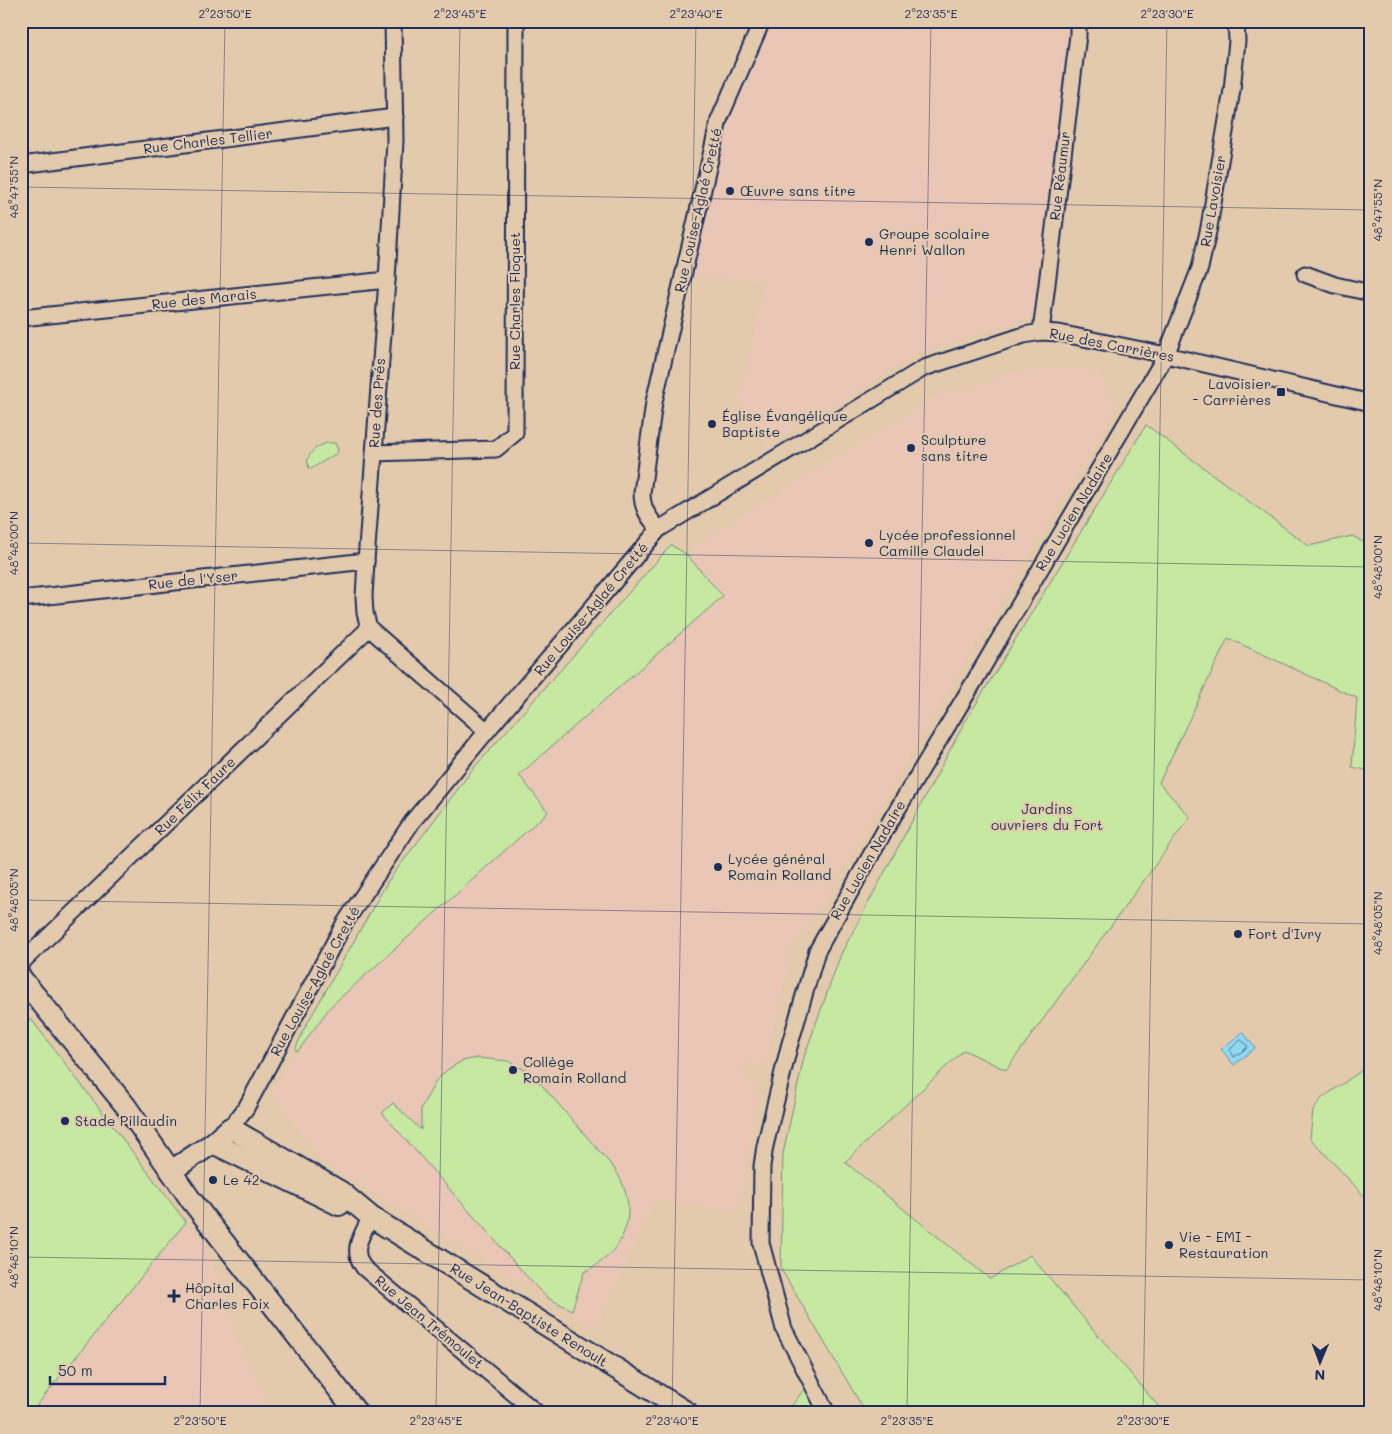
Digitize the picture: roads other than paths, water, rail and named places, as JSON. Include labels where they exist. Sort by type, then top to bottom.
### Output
[{"type":"main road","points":[[23,985],[125,1106],[197,1208],[357,1413]]},
{"type":"main road","points":[[171,1172],[213,1143],[230,1128]]},
{"type":"main road","name":"Rue Jean-Baptiste Renoult","points":[[230,1128],[341,1192],[371,1217],[688,1413]]},
{"type":"main road","name":"Rue Jean-Baptiste Renoult","points":[[213,1143],[336,1204],[371,1217]]},
{"type":"street","name":"Rue des Prés","points":[[369,628],[365,613],[364,597],[395,141],[393,21]]},
{"type":"street","name":"Rue Charles Floquet","points":[[374,453],[496,450],[515,433],[516,21]]},
{"type":"street","name":"Rue Louise-Aglaé Cretté","points":[[230,1128],[246,1108],[344,924],[412,822],[658,529],[645,512],[642,503],[654,402],[719,120],[762,21]]},
{"type":"street","name":"Rue Réaumur","points":[[1041,332],[1078,35],[1078,21]]},
{"type":"street","name":"Rue Lavoisier","points":[[1166,355],[1200,268],[1210,228],[1232,90],[1237,41],[1236,21]]},
{"type":"street","name":"Rue Charles Tellier","points":[[21,165],[395,118]]},
{"type":"street","points":[[1305,274],[1335,285],[1371,294]]},
{"type":"street","name":"Rue des Marais","points":[[21,318],[387,280]]},
{"type":"street","name":"Rue des Carrières","points":[[658,529],[924,368],[1024,335],[1041,332],[1059,333],[1166,355],[1371,403]]},
{"type":"street","name":"Rue Lucien Nadaire","points":[[828,1413],[784,1328],[761,1243],[762,1166],[765,1146],[789,1047],[817,951],[884,830],[971,687],[1166,355]]},
{"type":"street","name":"Rue de l'Yser","points":[[21,598],[366,561]]},
{"type":"street","points":[[369,628],[487,731]]},
{"type":"street","name":"Rue Félix Faure","points":[[21,963],[369,628]]},
{"type":"street","name":"Rue Jean Trémoulet","points":[[371,1217],[357,1246],[358,1260],[364,1268],[537,1413]]},
{"type":"water","points":[[1243,1032],[1255,1048],[1234,1065],[1221,1049]]},
{"type":"place","name":"Œuvre sans titre","points":[[730,191]]},
{"type":"place","name":"Groupe scolaire Henri Wallon","points":[[869,242]]},
{"type":"place","name":"Lavoisier - Carrières","points":[[1281,392]]},
{"type":"place","name":"Église Évangélique Baptiste","points":[[712,424]]},
{"type":"place","name":"Sculpture sans titre","points":[[911,448]]},
{"type":"place","name":"Lycée professionnel Camille Claudel","points":[[869,543]]},
{"type":"place","name":"Lycée général Romain Rolland","points":[[718,867]]},
{"type":"place","name":"Fort d'Ivry","points":[[1238,934]]},
{"type":"place","name":"Collège Romain Rolland","points":[[513,1070]]},
{"type":"place","name":"Stade Pillaudin","points":[[65,1121]]},
{"type":"place","name":"Le 42","points":[[213,1180]]},
{"type":"place","name":"Vie - EMI - Restauration","points":[[1169,1245]]},
{"type":"place","name":"Hôpital Charles Foix","points":[[174,1296]]},
{"type":"park label","name":"Jardins ouvriers du Fort","points":[[1047,818]]}]
